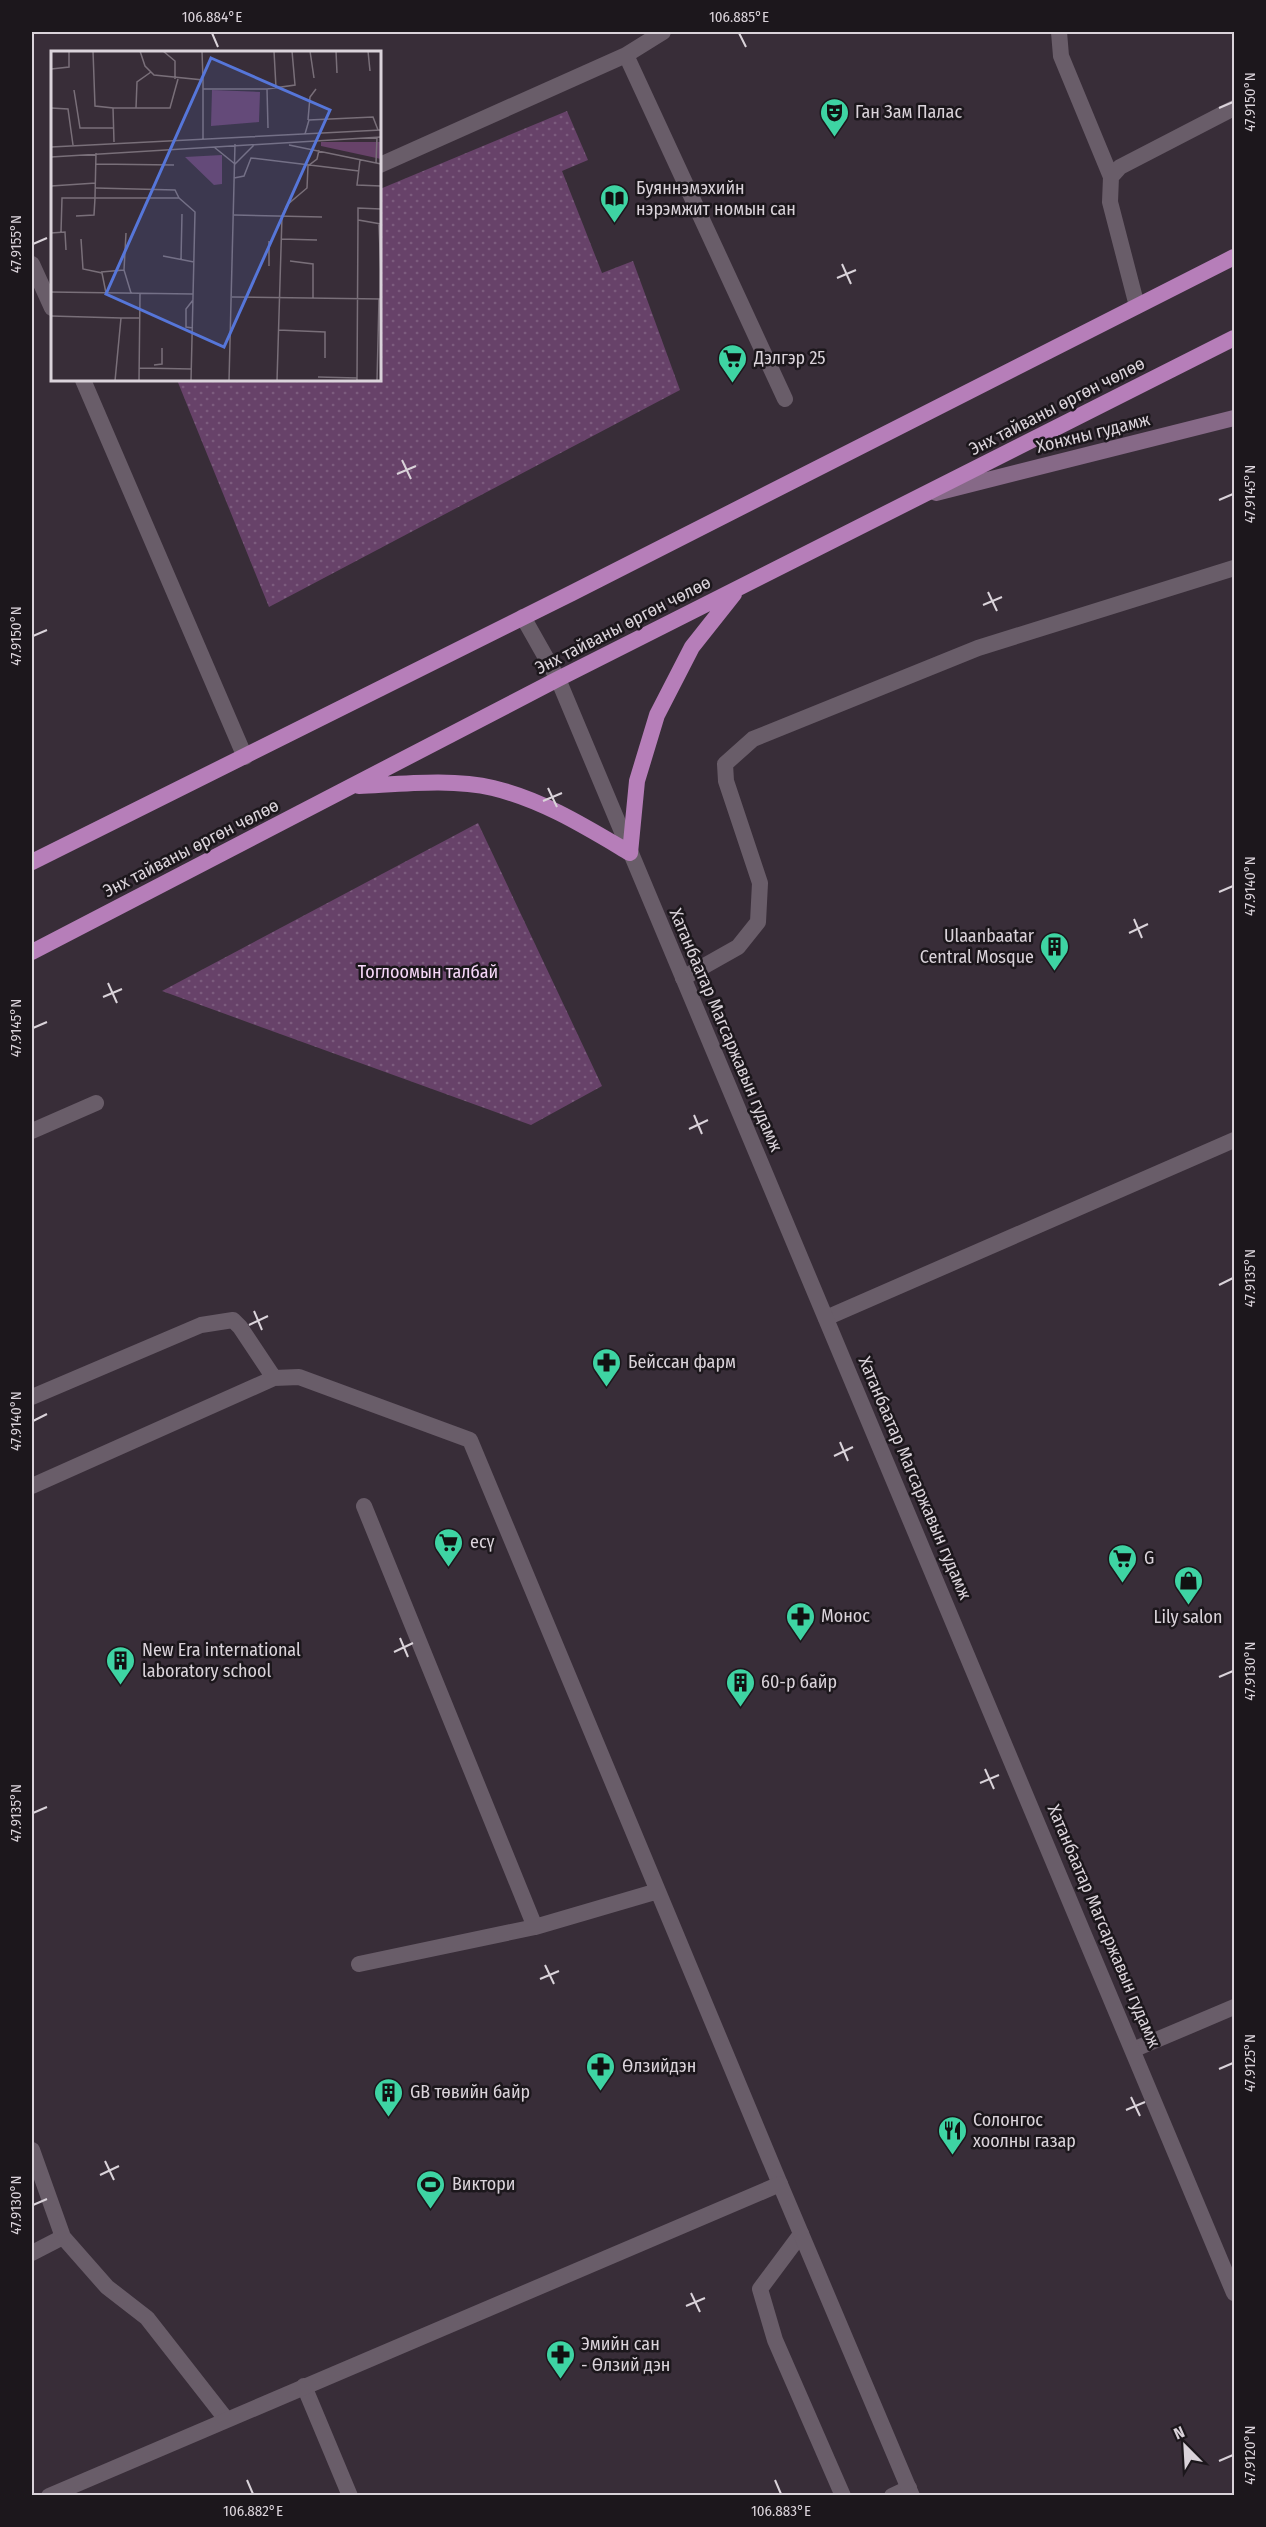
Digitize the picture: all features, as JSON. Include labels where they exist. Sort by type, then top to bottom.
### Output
[{"type":"highway","points":[[32,862],[524,617],[1234,257]]},
{"type":"highway","name":"Энх тайваны өргөн чөлөө","points":[[32,952],[558,679],[1234,338]]},
{"type":"highway","points":[[352,786],[425,782],[492,787],[554,809],[630,853],[637,781],[657,714],[692,647],[738,589]]},
{"type":"main road","name":"Хонхны гудамж","points":[[926,495],[1234,418]]},
{"type":"street","points":[[381,165],[626,54],[663,32]]},
{"type":"street","points":[[1059,32],[1061,56],[1111,177],[1110,202],[1137,306]]},
{"type":"street","points":[[626,54],[785,399]]},
{"type":"street","points":[[1111,177],[1120,167],[1234,108]]},
{"type":"street","points":[[32,264],[51,306]]},
{"type":"street","points":[[83,381],[245,757]]},
{"type":"street","points":[[683,978],[738,947],[758,922],[760,884],[726,781],[725,764],[753,739],[978,648],[1234,568]]},
{"type":"street","name":"Хатанбаатар Магсаржавын гудамж","points":[[524,617],[558,679],[1135,2049],[1234,2292]]},
{"type":"street","points":[[32,1131],[96,1103]]},
{"type":"street","points":[[826,1318],[1234,1140]]},
{"type":"street","points":[[32,1397],[201,1325],[233,1320],[274,1378]]},
{"type":"street","points":[[32,1486],[274,1378],[299,1377],[470,1440],[910,2492],[891,2496]]},
{"type":"street","points":[[364,1506],[535,1927]]},
{"type":"street","points":[[359,1964],[535,1927],[658,1891]]},
{"type":"street","points":[[1135,2049],[1234,2007]]},
{"type":"street","points":[[32,2150],[63,2237],[107,2287],[147,2318],[225,2420]]},
{"type":"street","points":[[49,2496],[780,2184]]},
{"type":"street","points":[[801,2234],[760,2289],[775,2340],[843,2496]]},
{"type":"street","points":[[32,2253],[63,2237]]},
{"type":"street","points":[[304,2386],[350,2496]]},
{"type":"green space","points":[[567,111],[588,160],[562,171],[602,273],[633,261],[680,390],[269,607],[177,381],[381,381],[381,189]]},
{"type":"green space","name":"Тоглоомын талбай","points":[[478,823],[602,1086],[531,1125],[162,991]]},
{"type":"place","name":"Ган Зам Палас","points":[[834,138]]},
{"type":"place","name":"Буяннэмэхийн нэрэмжит номын сан","points":[[615,224]]},
{"type":"place","name":"Дэлгэр 25","points":[[733,384]]},
{"type":"place","name":"Ulaanbaatar Central Mosque","points":[[1055,972]]},
{"type":"place","name":"Бейссан фарм","points":[[607,1388]]},
{"type":"place","name":"есү","points":[[449,1568]]},
{"type":"place","name":"G","points":[[1123,1584]]},
{"type":"place","name":"Lily salon","points":[[1188,1606]]},
{"type":"place","name":"Монос","points":[[800,1642]]},
{"type":"place","name":"New Era international laboratory school","points":[[121,1686]]},
{"type":"place","name":"60-р байр","points":[[740,1708]]},
{"type":"place","name":"Өлзийдэн","points":[[601,2092]]},
{"type":"place","name":"GB төвийн байр","points":[[389,2118]]},
{"type":"place","name":"Солонгос хоолны газар","points":[[952,2156]]},
{"type":"place","name":"Виктори","points":[[431,2210]]},
{"type":"place","name":"Эмийн сан - Өлзий дэн","points":[[560,2380]]}]
